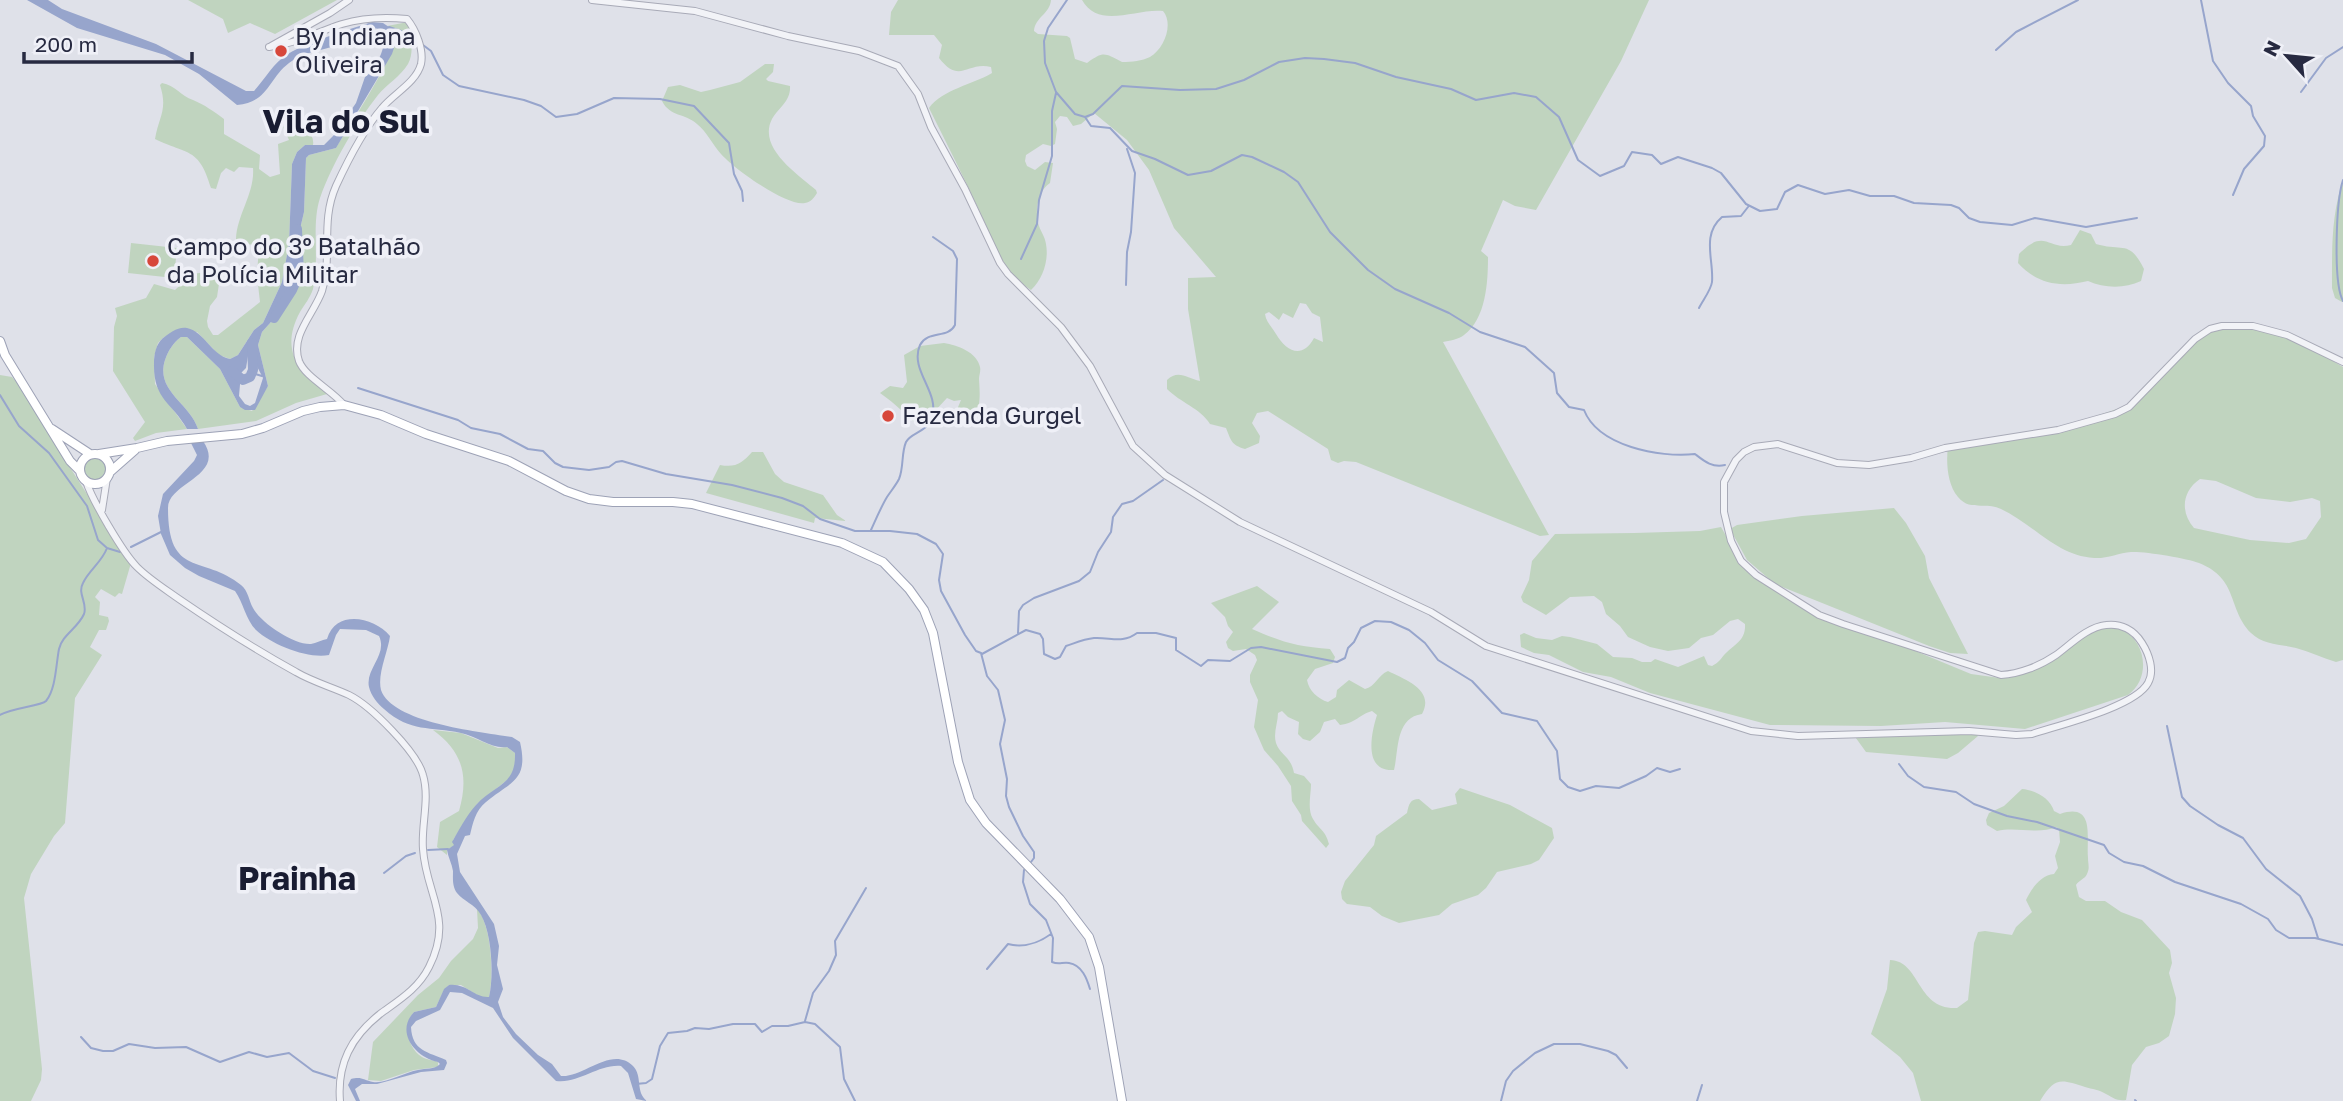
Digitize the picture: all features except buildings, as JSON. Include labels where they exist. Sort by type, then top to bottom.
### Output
[{"type":"main road","points":[[0,341],[5,355],[70,461],[86,481],[94,484],[108,475],[137,448]]},
{"type":"main road","points":[[80,471],[81,462],[95,454],[181,439],[242,434],[303,411],[344,405],[381,415],[426,434],[509,461],[566,491],[589,499],[692,504],[842,543],[883,562],[909,589],[930,624],[958,762],[970,800],[986,823],[1068,909],[1088,937],[1099,967],[1122,1101]]},
{"type":"main road","points":[[50,428],[107,460],[108,475]]},
{"type":"street","points":[[344,405],[301,365],[298,348],[300,334],[325,282],[327,213],[331,197],[349,159],[381,108],[417,72],[421,64],[418,39],[407,19],[381,19],[343,24],[303,41],[269,47],[349,0]]},
{"type":"street","points":[[592,0],[708,13],[788,36],[859,51],[898,66],[918,94],[931,127],[1008,274],[1061,327],[1099,380],[1133,446],[1164,475],[1240,522],[1431,612],[1486,646],[1752,731],[1798,736],[1969,731],[2032,734],[2132,699],[2146,687],[2151,672],[2147,653],[2139,638],[2134,632],[2117,625],[2096,628],[2053,657],[2022,671],[2001,675],[1864,633],[1819,615],[1756,575],[1741,561],[1731,541],[1722,492],[1728,471],[1744,452],[1754,447],[1778,444],[1837,463],[1860,466],[1911,458],[1945,448],[2059,430],[2124,411],[2195,339],[2210,329],[2222,326],[2253,326],[2287,334],[2343,362]]},
{"type":"street","points":[[102,512],[103,491],[108,475]]},
{"type":"street","points":[[86,481],[138,569],[214,623],[288,668],[351,696],[405,744],[423,774],[423,848],[425,865],[439,912],[438,944],[427,971],[413,990],[365,1028],[347,1053],[341,1074],[340,1101]]},
{"type":"green space","points":[[188,0],[337,0],[275,34],[250,23],[228,33],[223,19]]},
{"type":"green space","points":[[898,0],[1051,0],[1034,31],[1038,34],[1067,36],[1070,38],[1075,59],[1087,63],[1104,55],[1122,62],[1150,57],[1163,42],[1168,23],[1163,11],[1108,16],[1089,9],[1082,0],[1649,0],[1621,61],[1536,210],[1515,206],[1503,200],[1481,251],[1488,257],[1486,288],[1477,320],[1464,335],[1443,342],[1549,535],[1540,536],[1356,462],[1338,463],[1331,460],[1328,449],[1268,411],[1257,413],[1252,423],[1260,436],[1259,443],[1245,449],[1237,446],[1232,442],[1226,428],[1210,424],[1167,389],[1167,380],[1175,375],[1200,381],[1188,309],[1188,278],[1216,277],[1174,228],[1149,170],[1127,140],[1094,113],[1081,124],[1073,126],[1067,117],[1060,116],[1055,122],[1055,144],[1043,144],[1026,155],[1027,166],[1035,170],[1045,162],[1053,163],[1050,183],[1040,195],[1037,206],[1038,223],[1045,238],[1047,256],[1039,280],[1031,290],[1004,263],[929,108],[942,96],[992,73],[991,67],[953,70],[939,58],[942,45],[934,35],[889,35],[891,12]],"holes":[[[1300,303],[1306,304],[1312,313],[1320,317],[1323,342],[1314,338],[1304,349],[1294,351],[1280,340],[1265,314],[1269,312],[1279,320],[1283,313],[1293,318]]]},
{"type":"green space","points":[[408,22],[412,49],[408,64],[378,95],[361,118],[331,172],[317,208],[315,278],[309,298],[294,325],[292,348],[300,368],[328,392],[327,394],[296,403],[256,421],[198,429],[165,380],[163,371],[168,353],[178,339],[187,337],[220,369],[240,407],[252,411],[268,386],[258,345],[262,332],[279,313],[298,265],[296,246],[304,212],[306,158],[336,148],[389,56],[394,33],[387,26]]},
{"type":"green space","points":[[765,64],[774,64],[773,72],[766,79],[768,81],[790,86],[787,100],[772,119],[770,140],[782,160],[816,190],[817,193],[811,201],[797,203],[786,199],[748,177],[721,154],[697,124],[669,110],[662,101],[668,87],[680,85],[701,92],[710,90],[740,82]]},
{"type":"green space","points":[[162,83],[224,119],[224,134],[260,155],[259,169],[270,177],[280,174],[278,144],[289,140],[283,127],[295,121],[310,134],[313,145],[305,145],[297,152],[292,164],[289,244],[282,282],[263,323],[254,330],[238,355],[230,359],[219,355],[197,332],[164,337],[158,343],[154,357],[155,384],[187,429],[156,433],[135,441],[133,438],[145,422],[113,371],[114,327],[117,316],[115,308],[146,298],[154,284],[175,290],[192,274],[214,271],[220,277],[217,297],[210,306],[207,321],[213,335],[218,335],[260,302],[257,276],[259,245],[242,244],[236,239],[251,186],[253,168],[239,167],[234,172],[226,168],[221,173],[216,189],[211,188],[197,159],[155,139],[163,107]]},
{"type":"green space","points":[[2343,181],[2342,302],[2335,298],[2332,288],[2332,260],[2334,220]]},
{"type":"green space","points":[[2080,230],[2091,234],[2096,244],[2124,248],[2134,254],[2144,269],[2141,281],[2114,287],[2088,281],[2059,284],[2033,276],[2018,263],[2019,254],[2035,242],[2071,245]]},
{"type":"green space","name":"Campo do 3º Batalhão da Polícia Militar","points":[[131,243],[177,248],[174,278],[128,273]]},
{"type":"green space","points":[[2217,328],[2267,329],[2306,345],[2343,367],[2343,660],[2336,662],[2256,637],[2238,614],[2221,577],[2199,563],[2137,552],[2099,558],[2081,556],[2057,546],[2013,515],[1995,507],[1968,504],[1954,492],[1947,466],[1948,446],[2054,430],[2120,408],[2129,404],[2199,335]],"holes":[[[2200,479],[2216,481],[2256,498],[2290,502],[2312,498],[2320,501],[2321,517],[2306,539],[2289,543],[2250,540],[2194,528],[2186,515],[2186,496]]]},
{"type":"green space","points":[[944,343],[966,350],[978,362],[978,407],[972,419],[959,424],[956,412],[961,400],[947,398],[920,427],[880,393],[890,386],[903,388],[907,382],[904,355],[920,346]]},
{"type":"green space","points":[[0,375],[12,377],[26,392],[57,447],[131,563],[122,594],[119,593],[115,597],[101,589],[95,597],[100,602],[99,615],[108,617],[109,621],[106,630],[99,630],[90,647],[102,655],[75,698],[65,823],[31,874],[24,898],[42,1069],[41,1080],[31,1101],[0,1101]]},
{"type":"green space","points":[[752,452],[763,452],[775,474],[784,482],[823,495],[837,515],[846,521],[815,518],[814,523],[706,493],[720,465],[738,464]]},
{"type":"green space","points":[[94,455],[103,459],[107,468],[103,477],[94,481],[85,477],[81,468],[85,459]]},
{"type":"green space","points":[[1894,508],[1925,556],[1929,578],[1968,654],[1950,653],[1929,646],[1775,584],[1747,560],[1730,529],[1737,525],[1802,516]]},
{"type":"green space","points":[[1721,527],[1741,562],[1816,610],[1971,674],[2000,678],[2011,676],[2039,663],[2099,625],[2121,629],[2136,642],[2143,660],[2140,680],[2128,695],[2025,729],[1945,722],[1881,726],[1770,725],[1650,693],[1611,677],[1583,672],[1549,655],[1534,653],[1521,647],[1520,635],[1524,633],[1552,640],[1562,636],[1597,644],[1613,657],[1632,658],[1642,662],[1655,659],[1678,667],[1704,656],[1708,665],[1714,665],[1744,634],[1745,624],[1738,619],[1730,621],[1713,635],[1701,638],[1689,648],[1668,651],[1650,647],[1628,637],[1606,614],[1602,602],[1594,596],[1570,597],[1546,615],[1523,602],[1521,597],[1529,580],[1532,561],[1555,534],[1700,531]]},
{"type":"green space","points":[[1257,586],[1279,602],[1252,629],[1290,643],[1330,649],[1335,657],[1333,663],[1315,669],[1307,680],[1312,691],[1321,699],[1328,702],[1336,697],[1337,690],[1349,680],[1368,688],[1388,671],[1417,687],[1425,698],[1422,714],[1413,717],[1403,728],[1394,770],[1377,765],[1373,758],[1372,741],[1377,715],[1372,711],[1345,724],[1340,725],[1335,719],[1324,722],[1320,732],[1310,741],[1298,734],[1299,722],[1282,711],[1278,713],[1276,743],[1294,773],[1304,776],[1311,784],[1310,811],[1327,839],[1329,844],[1326,848],[1302,821],[1292,801],[1291,786],[1264,750],[1254,727],[1258,700],[1250,682],[1250,675],[1257,660],[1255,655],[1246,649],[1233,651],[1228,648],[1226,642],[1233,632],[1225,617],[1211,603]]},
{"type":"green space","points":[[433,730],[461,733],[498,748],[507,747],[515,753],[515,766],[511,777],[477,804],[453,840],[455,845],[447,850],[447,855],[437,847],[440,822],[459,811],[463,776],[457,756]]},
{"type":"green space","points":[[1975,732],[1978,736],[1947,759],[1866,752],[1853,734]]},
{"type":"green space","points":[[1460,788],[1510,805],[1552,828],[1554,838],[1539,860],[1497,872],[1478,895],[1452,904],[1439,915],[1399,923],[1370,907],[1347,904],[1342,899],[1341,892],[1345,881],[1374,845],[1376,836],[1407,813],[1412,801],[1419,799],[1432,810],[1457,804],[1455,794]]},
{"type":"green space","points":[[2022,789],[2041,796],[2060,814],[2079,813],[2084,817],[2088,832],[2089,868],[2086,876],[2076,885],[2079,897],[2086,901],[2105,901],[2121,912],[2142,920],[2170,950],[2172,963],[2169,973],[2176,998],[2169,1036],[2146,1047],[2132,1065],[2126,1100],[2117,1100],[2070,1082],[2059,1082],[2050,1088],[2040,1101],[1921,1101],[1913,1073],[1900,1057],[1871,1034],[1887,989],[1890,960],[1900,962],[1908,968],[1926,994],[1944,1007],[1957,1008],[1968,1000],[1974,943],[1978,932],[2012,935],[2016,927],[2032,912],[2026,900],[2031,891],[2037,883],[2054,874],[2058,868],[2055,856],[2060,842],[2059,829],[2056,827],[1997,831],[1987,825],[1989,813],[2004,806]]},
{"type":"green space","points":[[477,909],[489,939],[489,997],[480,997],[461,985],[449,985],[436,1007],[414,1012],[408,1023],[408,1036],[413,1048],[422,1057],[438,1062],[438,1067],[414,1070],[381,1081],[368,1080],[373,1042],[418,995],[439,978],[451,961],[473,939],[478,928]]},
{"type":"water","points":[[27,0],[48,0],[62,9],[156,44],[246,91],[254,91],[278,61],[307,45],[372,22],[383,23],[392,29],[396,42],[392,54],[336,148],[306,158],[304,212],[296,246],[298,265],[279,313],[262,332],[258,345],[268,386],[255,410],[240,407],[220,369],[187,337],[181,337],[169,350],[163,371],[169,389],[198,429],[187,429],[160,393],[155,375],[156,349],[168,334],[187,328],[199,334],[223,357],[230,359],[238,355],[254,330],[263,323],[282,282],[289,244],[292,164],[297,152],[305,145],[324,145],[334,135],[356,103],[365,77],[374,70],[385,42],[385,31],[365,31],[340,44],[301,56],[282,69],[262,95],[248,103],[237,105],[199,74],[165,55],[77,28]],"holes":[[[251,355],[263,378],[255,403],[250,406],[245,404],[239,396],[241,373],[246,368],[248,356]]]},
{"type":"water","points":[[190,441],[203,441],[208,453],[208,463],[170,499],[170,530],[174,546],[181,555],[190,562],[214,570],[241,585],[257,614],[279,632],[296,641],[311,644],[327,639],[338,623],[347,620],[356,619],[375,624],[390,636],[380,684],[389,701],[402,711],[419,718],[460,729],[512,737],[520,742],[520,773],[479,809],[470,835],[465,836],[457,854],[460,872],[494,924],[499,946],[497,965],[503,989],[498,1002],[503,1017],[516,1034],[552,1064],[561,1076],[579,1072],[607,1060],[625,1060],[636,1070],[641,1093],[647,1101],[636,1099],[628,1073],[621,1066],[604,1068],[573,1080],[556,1081],[513,1038],[493,1008],[462,993],[450,992],[440,1010],[416,1021],[411,1027],[414,1041],[422,1050],[446,1060],[444,1070],[421,1072],[377,1084],[362,1084],[355,1089],[360,1101],[356,1101],[348,1085],[351,1079],[384,1081],[440,1064],[422,1055],[410,1043],[406,1028],[414,1012],[436,1007],[444,989],[449,985],[461,986],[489,997],[492,967],[488,933],[478,911],[455,890],[447,850],[454,845],[452,842],[476,805],[508,778],[512,772],[515,753],[507,747],[495,746],[467,735],[403,722],[384,709],[371,694],[369,687],[370,674],[381,649],[379,636],[366,630],[340,629],[329,655],[311,655],[291,650],[271,641],[256,630],[235,591],[199,576],[170,555],[161,534],[158,516],[163,494],[197,455]]},
{"type":"waterway","points":[[1067,0],[1048,28],[1044,41],[1045,63],[1056,92],[1075,114],[1085,117],[1091,126],[1110,128],[1132,151],[1188,175],[1211,171],[1242,155],[1284,172],[1298,182],[1330,232],[1368,270],[1395,289],[1449,313],[1480,332],[1525,347],[1554,373],[1557,393],[1569,407],[1584,410],[1602,433],[1631,447],[1664,454],[1695,454],[1712,465],[1725,465]]},
{"type":"waterway","points":[[1996,50],[2016,32],[2078,0]]},
{"type":"waterway","points":[[2201,0],[2213,61],[2228,83],[2251,106],[2253,116],[2265,136],[2264,146],[2244,169],[2233,195]]},
{"type":"waterway","points":[[389,27],[401,31],[414,43]]},
{"type":"waterway","points":[[423,45],[431,51],[443,75],[459,86],[524,100],[541,106],[556,117],[577,114],[614,98],[660,99],[694,106],[729,143],[734,174],[742,191],[743,201]]},
{"type":"waterway","points":[[2301,92],[2326,58],[2343,47]]},
{"type":"waterway","points":[[1085,117],[1093,114],[1122,86],[1180,90],[1216,89],[1244,80],[1279,62],[1305,58],[1324,59],[1355,63],[1396,77],[1451,89],[1476,100],[1514,93],[1536,97],[1559,117],[1578,160],[1600,176],[1624,166],[1632,152],[1652,155],[1661,164],[1678,157],[1721,173],[1746,204],[1760,211],[1777,209],[1785,192],[1798,185],[1825,194],[1849,190],[1870,196],[1894,196],[1914,203],[1951,205],[1959,208],[1969,218],[1980,222],[2012,225],[2035,218],[2086,227],[2137,218]]},
{"type":"waterway","points":[[1021,259],[1037,224],[1039,200],[1052,156],[1052,111],[1056,93]]},
{"type":"waterway","points":[[1126,285],[1135,173],[1127,149]]},
{"type":"waterway","points":[[2343,180],[2337,242],[2338,277],[2343,301]]},
{"type":"waterway","points":[[1699,308],[1712,282],[1712,232],[1722,217],[1741,216],[1748,207]]},
{"type":"waterway","points":[[274,318],[299,274],[297,229]]},
{"type":"waterway","points":[[871,530],[899,479],[906,442],[927,426],[932,417],[932,399],[918,363],[920,345],[928,338],[948,332],[955,325],[957,259],[953,251],[933,237]]},
{"type":"waterway","points":[[232,371],[243,380],[250,377],[253,370],[252,343]]},
{"type":"waterway","points":[[252,373],[262,376]]},
{"type":"waterway","points":[[358,388],[458,420],[471,428],[500,434],[528,449],[543,451],[563,467],[589,470],[609,467],[622,461],[666,474],[732,485],[782,498],[803,506],[820,519],[855,531],[917,534],[936,544],[943,554],[939,580],[941,591],[965,635],[976,651],[981,653],[987,676],[998,690],[1005,720],[1000,744],[1007,779],[1006,796],[1023,836],[1034,852],[1031,862]]},
{"type":"waterway","points":[[0,395],[19,426],[49,453],[87,506],[98,540],[107,548],[120,552]]},
{"type":"waterway","points":[[1018,633],[1019,611],[1023,605],[1034,598],[1079,581],[1090,572],[1098,552],[1111,532],[1113,517],[1122,504],[1133,501],[1163,480]]},
{"type":"waterway","points":[[131,547],[161,532]]},
{"type":"waterway","points":[[0,715],[46,701],[54,683],[61,644],[84,614],[81,587],[107,548]]},
{"type":"waterway","points":[[982,654],[1026,630],[1040,634],[1044,654],[1055,659],[1060,657],[1066,646],[1087,639],[1121,639],[1137,633],[1156,633],[1176,638],[1176,650],[1201,666],[1208,660],[1230,661],[1251,648],[1261,647],[1337,662],[1345,658],[1361,628],[1375,621],[1391,622],[1409,630],[1425,643],[1438,660],[1472,681],[1502,713],[1537,721],[1557,751],[1560,779],[1568,787],[1580,791],[1596,786],[1619,788],[1657,768],[1670,772],[1680,769]]},
{"type":"waterway","points":[[2167,726],[2182,797],[2190,806],[2218,825],[2243,838],[2266,869],[2300,896],[2318,938]]},
{"type":"waterway","points":[[1899,764],[1908,776],[1924,787],[1956,792],[1974,804],[2007,816],[2037,822],[2104,845],[2109,853],[2124,862],[2143,866],[2175,882],[2241,904],[2268,919],[2276,930],[2289,938],[2315,938],[2343,945]]},
{"type":"waterway","points":[[428,850],[448,849]]},
{"type":"waterway","points":[[384,873],[406,856],[415,853]]},
{"type":"waterway","points":[[1024,870],[1023,882],[1030,904],[1046,920],[1053,938],[1052,962],[1074,964],[1081,969],[1090,989]]},
{"type":"waterway","points":[[805,1021],[813,993],[829,971],[836,955],[835,941],[866,888]]},
{"type":"waterway","points":[[987,969],[1008,944],[1030,944],[1051,934]]},
{"type":"waterway","points":[[636,1084],[652,1079],[660,1046],[668,1033],[733,1024],[755,1024],[762,1032],[772,1026],[805,1022],[815,1024],[840,1047],[844,1079],[855,1101]]},
{"type":"waterway","points":[[81,1037],[91,1048],[103,1051],[113,1051],[129,1044],[155,1048],[186,1047],[220,1062],[249,1052],[267,1057],[289,1053],[313,1071],[335,1078]]},
{"type":"waterway","points":[[1501,1101],[1506,1081],[1513,1071],[1535,1053],[1554,1044],[1580,1044],[1608,1051],[1616,1055],[1627,1068]]},
{"type":"waterway","points":[[1697,1101],[1702,1085]]},
{"type":"place","name":"By Indiana Oliveira","points":[[281,51]]},
{"type":"place","name":"Campo do 3º Batalhão da Polícia Militar","points":[[153,261]]},
{"type":"place","name":"Fazenda Gurgel","points":[[888,416]]},
{"type":"district","name":"Vila do Sul","points":[[346,122]]},
{"type":"district","name":"Prainha","points":[[297,879]]}]
